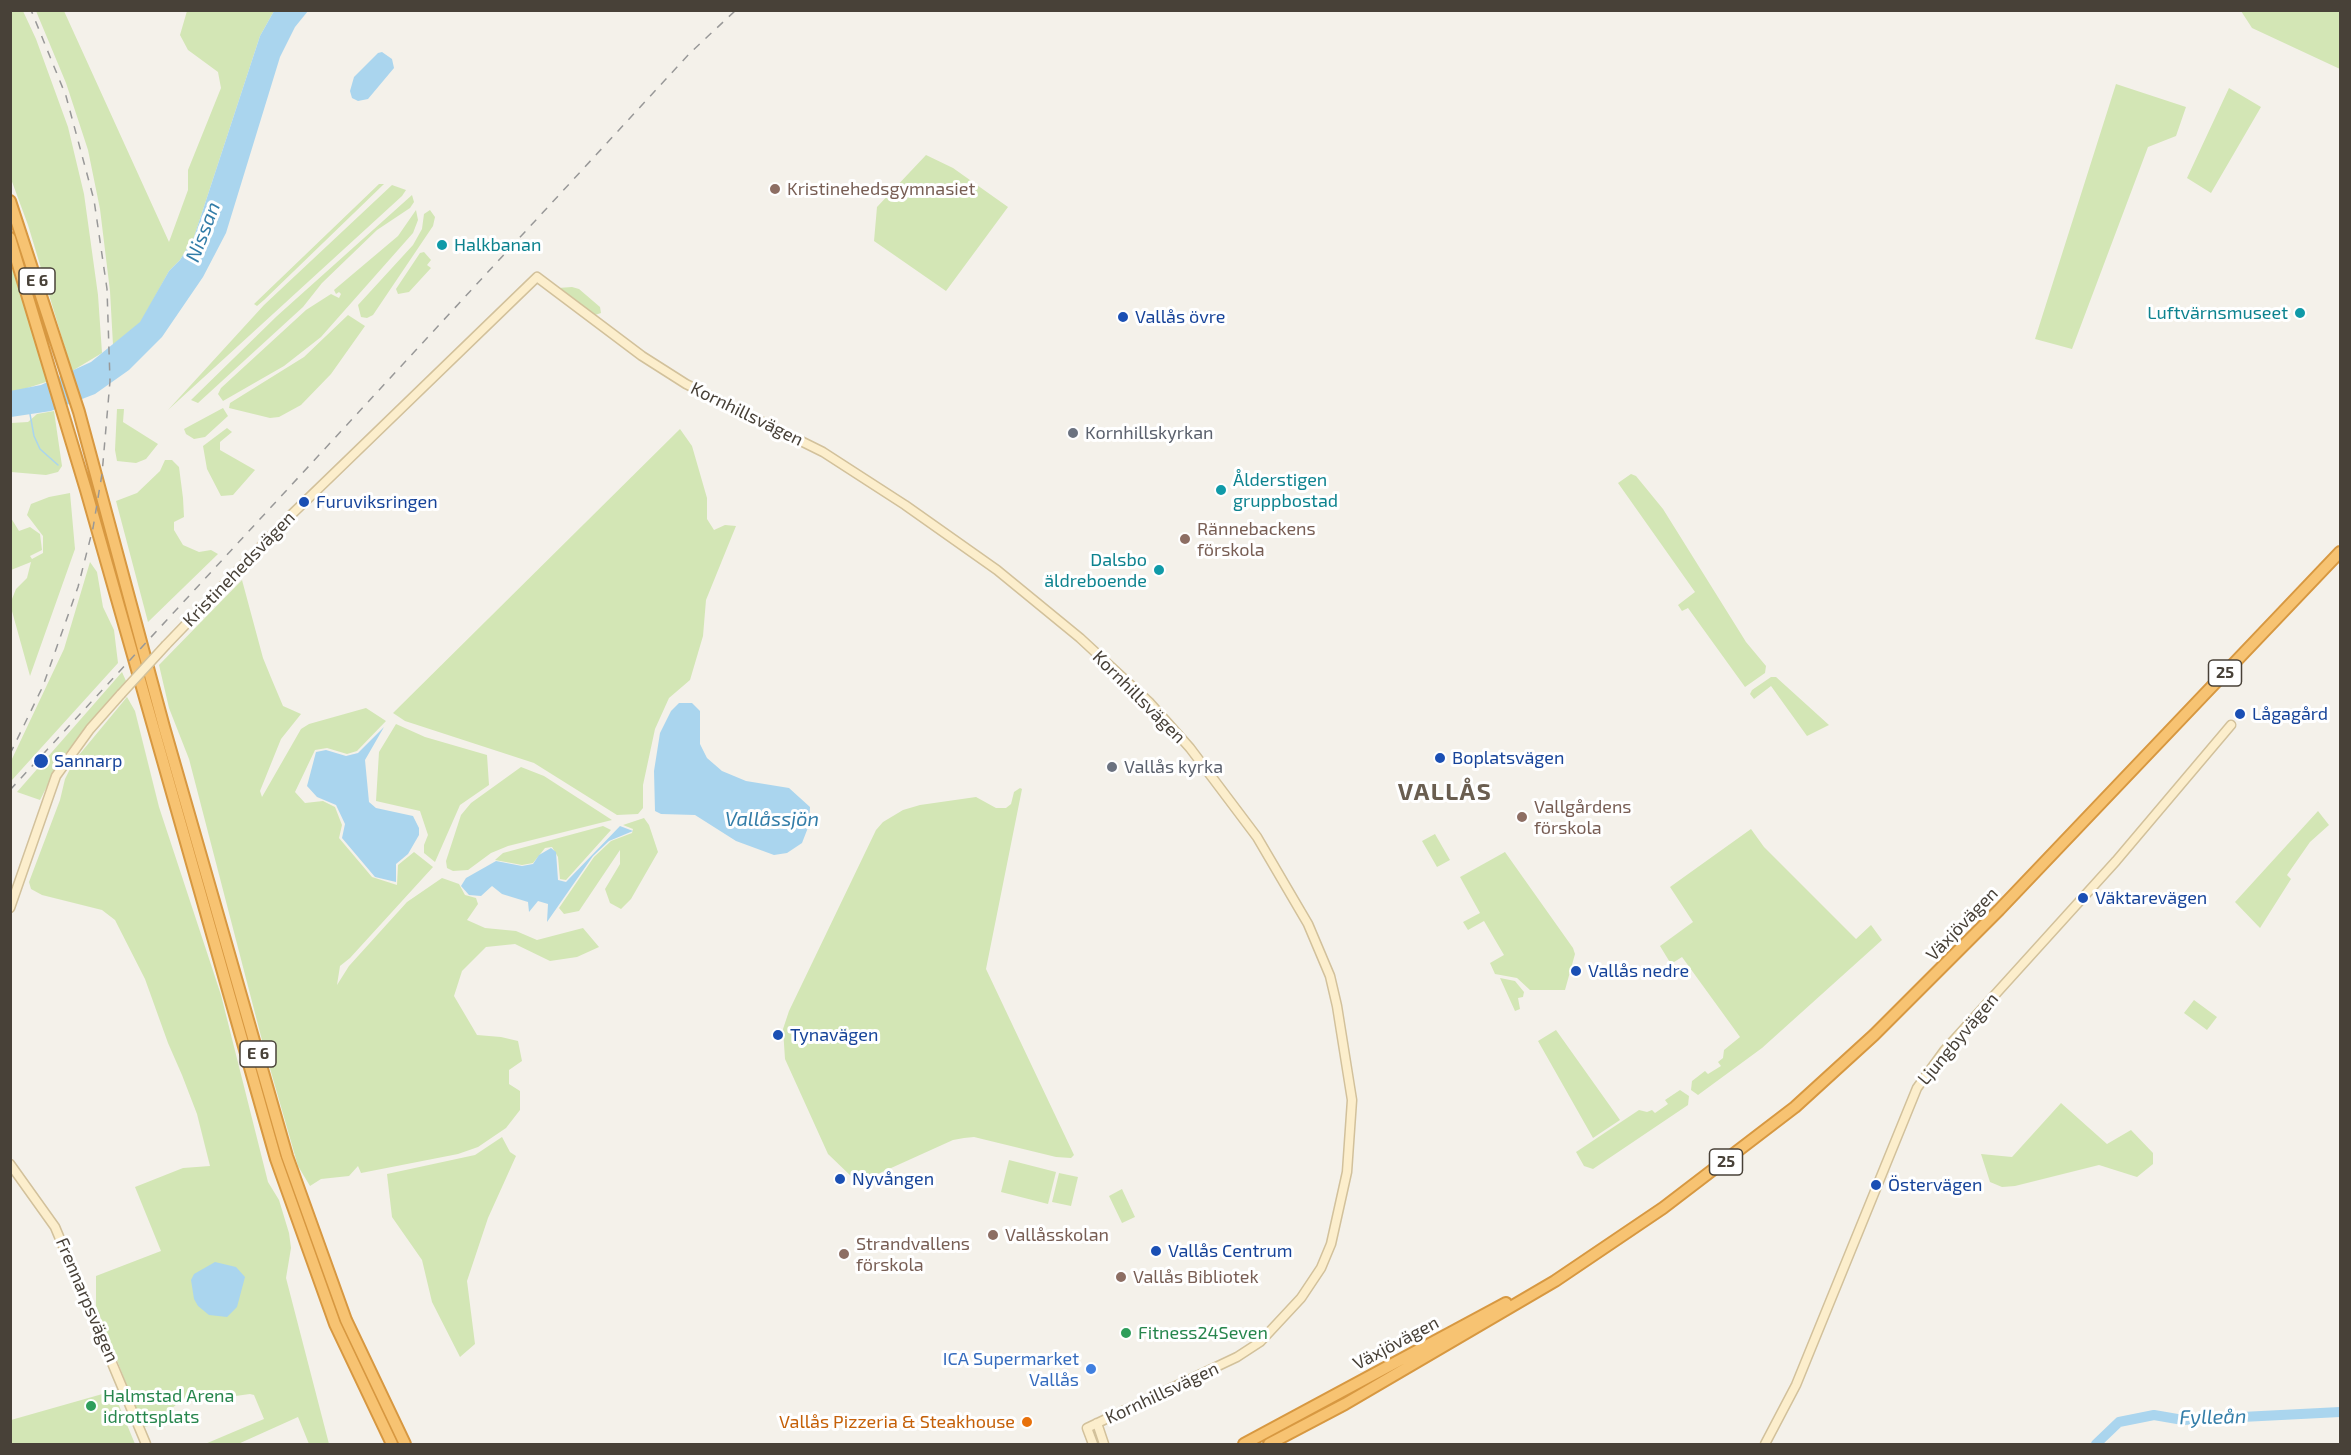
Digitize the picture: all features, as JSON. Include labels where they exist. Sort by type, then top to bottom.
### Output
[{"type":"highway","name":"E 6","points":[[10,201],[79,412],[164,727],[287,1156],[346,1320],[405,1444]]},
{"type":"highway","name":"E 6","points":[[10,238],[50,366],[276,1159],[325,1299],[390,1444]]},
{"type":"highway","name":"Växjövägen","points":[[1269,1444],[1510,1309],[1663,1208],[1795,1107],[1874,1035],[1999,910],[2340,552]]},
{"type":"highway","name":"Växjövägen","points":[[1244,1444],[1565,1272]]},
{"type":"street","name":"Kristinehedsvägen","points":[[10,908],[56,776],[90,729],[166,645],[292,514],[537,277]]},
{"type":"street","name":"Kornhillsvägen","points":[[537,277],[642,357],[686,384],[822,452],[905,505],[997,570],[1080,638],[1149,702],[1190,748],[1239,810],[1308,924],[1330,976],[1352,1100],[1347,1172],[1331,1244],[1322,1268],[1283,1319],[1260,1342],[1237,1357],[1087,1428],[1094,1444]]},
{"type":"street","name":"Ljungbyvägen","points":[[1765,1444],[1796,1385],[1917,1088],[1944,1051],[2116,861],[2231,725]]},
{"type":"street","name":"Frennarpsvägen","points":[[10,1164],[55,1227],[146,1444]]},
{"type":"street","name":"Kornhillsvägen","points":[[1097,1423],[1104,1444]]},
{"type":"green space","points":[[11,11],[23,11],[36,39],[68,127],[84,194],[98,295],[102,353],[72,371],[28,225],[11,179]]},
{"type":"green space","points":[[36,11],[64,11],[169,242],[188,190],[188,170],[221,88],[218,72],[188,50],[180,35],[187,11],[274,11],[260,36],[194,237],[180,260],[169,271],[141,322],[113,345],[110,291],[100,209],[88,150],[66,83]]},
{"type":"green space","points":[[2241,11],[2340,11],[2340,69],[2252,28]]},
{"type":"green space","points":[[2116,84],[2186,107],[2176,136],[2148,147],[2072,349],[2035,339]]},
{"type":"green space","points":[[2229,88],[2261,107],[2211,193],[2187,178]]},
{"type":"green space","points":[[926,155],[953,168],[1008,207],[946,291],[874,241],[877,207]]},
{"type":"green space","points":[[379,184],[384,184],[264,300],[257,306],[254,304]]},
{"type":"green space","points":[[392,185],[406,190],[168,410],[264,305]]},
{"type":"green space","points":[[412,195],[414,202],[410,208],[377,230],[322,283],[303,307],[198,403],[191,400],[277,316]]},
{"type":"green space","points":[[416,210],[418,220],[413,233],[321,337],[284,366],[223,401],[218,394],[221,388],[306,310],[331,294],[339,298],[341,294],[339,292],[336,294],[334,290],[398,236]]},
{"type":"green space","points":[[430,210],[435,217],[433,226],[373,315],[367,318],[361,317],[358,305],[413,245],[422,229],[424,214]]},
{"type":"green space","points":[[424,252],[431,260],[427,265],[431,268],[409,292],[398,294],[396,289],[420,253]]},
{"type":"green space","points":[[10,262],[49,381],[15,392],[10,391]]},
{"type":"green space","points":[[558,288],[579,289],[600,307],[601,313],[592,316]]},
{"type":"green space","points":[[348,315],[365,326],[331,374],[301,405],[279,417],[270,418],[229,408],[230,403],[304,357]]},
{"type":"green space","points":[[223,408],[228,416],[205,437],[194,439],[186,434],[184,429]]},
{"type":"green space","points":[[117,409],[124,409],[123,422],[158,444],[146,459],[136,463],[117,461],[115,450]]},
{"type":"green space","points":[[54,411],[62,466],[58,472],[46,475],[11,472],[11,423],[28,422],[37,414]]},
{"type":"green space","points":[[227,428],[232,432],[220,442],[220,450],[255,470],[233,495],[221,496],[207,469],[203,446]]},
{"type":"green space","points":[[680,429],[692,446],[707,498],[707,519],[714,530],[725,525],[736,526],[706,600],[703,636],[690,680],[669,698],[655,729],[643,785],[643,808],[638,814],[617,815],[534,763],[405,721],[393,713]]},
{"type":"green space","points":[[165,460],[172,460],[179,467],[183,498],[184,517],[174,522],[174,530],[183,545],[199,552],[211,550],[218,554],[148,622],[116,501],[137,493],[160,471]]},
{"type":"green space","points":[[1631,474],[1636,476],[1663,509],[1746,642],[1766,666],[1765,673],[1745,687],[1688,608],[1682,611],[1678,605],[1695,592],[1618,483]]},
{"type":"green space","points":[[70,493],[75,549],[30,676],[10,604],[16,589],[27,578],[31,562],[11,570],[11,518],[19,531],[30,527],[40,534],[42,550],[30,556],[32,559],[43,553],[43,536],[27,515],[31,504],[49,497]]},
{"type":"green space","points":[[90,562],[97,572],[103,607],[114,630],[118,663],[12,780],[11,761],[64,649]]},
{"type":"green space","points":[[242,580],[263,658],[283,706],[301,714],[281,739],[260,791],[262,797],[301,729],[309,724],[366,708],[386,721],[357,751],[347,754],[327,748],[315,750],[295,792],[305,803],[323,801],[335,807],[342,825],[339,838],[372,877],[397,885],[398,865],[414,852],[433,867],[350,958],[340,966],[337,985],[349,966],[407,902],[442,878],[459,884],[465,895],[476,898],[478,904],[467,920],[485,928],[516,931],[537,940],[583,928],[599,947],[577,957],[550,961],[515,944],[486,947],[462,971],[454,996],[477,1035],[518,1041],[522,1061],[509,1070],[509,1084],[520,1091],[520,1110],[506,1128],[478,1147],[458,1154],[361,1173],[358,1166],[349,1176],[321,1179],[310,1186],[298,1166],[263,1044],[189,759],[169,708],[159,665]]},
{"type":"green space","points":[[122,672],[126,681],[61,759],[40,800],[17,792]]},
{"type":"green space","points":[[1771,677],[1776,677],[1829,725],[1807,736],[1771,686],[1754,699],[1750,694],[1752,690]]},
{"type":"green space","points":[[127,697],[135,711],[159,807],[221,995],[268,1182],[279,1200],[289,1233],[291,1248],[286,1278],[329,1444],[309,1444],[298,1417],[238,1444],[205,1444],[264,1419],[254,1395],[250,1394],[177,1404],[164,1415],[159,1424],[143,1427],[96,1306],[96,1276],[161,1251],[135,1187],[183,1168],[210,1166],[197,1114],[145,979],[115,920],[102,910],[42,895],[31,889],[29,882],[60,800],[65,779],[74,761]]},
{"type":"green space","points":[[396,724],[425,737],[487,755],[489,785],[460,805],[435,862],[424,853],[428,835],[420,811],[376,801],[379,752]]},
{"type":"green space","points":[[521,767],[544,776],[612,820],[508,846],[491,853],[468,870],[453,871],[447,868],[446,861],[461,815],[471,803]]},
{"type":"green space","points":[[1022,789],[986,969],[1074,1155],[1071,1158],[1056,1157],[974,1137],[964,1138],[953,1140],[869,1178],[854,1179],[828,1154],[785,1059],[783,1029],[789,1011],[876,830],[883,822],[903,810],[920,805],[976,797],[996,808],[1006,808],[1011,804],[1014,792]]},
{"type":"green space","points":[[2318,811],[2329,825],[2310,842],[2287,875],[2291,879],[2260,928],[2235,902]]},
{"type":"green space","points":[[644,818],[649,825],[658,852],[631,899],[621,909],[610,903],[605,889],[620,864],[620,850],[579,911],[564,914],[559,908],[594,857],[611,841],[632,833],[633,829],[623,825]]},
{"type":"green space","points":[[603,826],[611,830],[566,880],[560,879],[558,857],[552,847],[545,848],[533,863],[522,865],[495,860],[503,853]]},
{"type":"green space","points":[[1751,829],[1764,847],[1856,939],[1871,925],[1882,940],[1762,1048],[1698,1095],[1691,1090],[1692,1081],[1705,1071],[1708,1074],[1721,1066],[1718,1062],[1723,1058],[1724,1050],[1740,1037],[1682,957],[1671,964],[1660,946],[1693,922],[1670,887]]},
{"type":"green space","points":[[1435,834],[1450,860],[1437,867],[1422,841]]},
{"type":"green space","points":[[1505,852],[1573,948],[1575,954],[1565,990],[1530,990],[1517,978],[1495,974],[1490,963],[1504,955],[1484,921],[1468,930],[1463,922],[1480,913],[1460,877]]},
{"type":"green space","points":[[1500,978],[1515,981],[1524,992],[1523,997],[1518,998],[1520,1009],[1515,1011]]},
{"type":"green space","points":[[2194,1000],[2217,1017],[2207,1030],[2184,1013]]},
{"type":"green space","points":[[1556,1030],[1620,1120],[1593,1138],[1538,1041]]},
{"type":"green space","points":[[1680,1090],[1689,1096],[1688,1105],[1593,1169],[1584,1166],[1576,1152],[1639,1110],[1647,1112],[1652,1110],[1655,1113],[1668,1104],[1665,1100]]},
{"type":"green space","points":[[2061,1103],[2107,1144],[2131,1130],[2153,1153],[2153,1164],[2137,1177],[2099,1165],[2015,1186],[2002,1187],[1990,1182],[1981,1154],[2012,1157]]},
{"type":"green space","points":[[502,1137],[510,1152],[516,1156],[488,1218],[467,1281],[475,1344],[460,1357],[432,1302],[422,1260],[392,1217],[387,1174],[475,1155]]},
{"type":"green space","points":[[1009,1160],[1056,1172],[1048,1204],[1001,1192]]},
{"type":"green space","points":[[1059,1173],[1078,1177],[1071,1206],[1052,1202]]},
{"type":"green space","points":[[1122,1189],[1135,1217],[1122,1223],[1109,1196]]},
{"type":"green space","name":"Halmstad Arena idrottsplats","points":[[113,1391],[135,1444],[11,1444],[11,1420]]},
{"type":"water","name":"Nissan","points":[[274,11],[308,11],[295,27],[280,57],[226,233],[203,277],[162,337],[129,370],[95,394],[51,411],[11,417],[10,391],[41,385],[91,362],[140,322],[169,271],[180,260],[194,237],[260,36]]},
{"type":"water","points":[[382,52],[392,59],[394,68],[368,99],[358,101],[352,98],[350,91],[354,77],[378,53]]},
{"type":"water","name":"Vallåssjön","points":[[679,703],[692,703],[700,711],[700,744],[707,758],[722,771],[746,781],[789,788],[810,807],[809,825],[802,843],[787,853],[774,855],[736,841],[695,815],[661,814],[655,811],[654,771],[660,733],[671,711]]},
{"type":"water","points":[[384,727],[365,760],[369,802],[376,808],[413,816],[419,828],[419,835],[408,854],[396,864],[396,882],[375,877],[342,838],[345,824],[336,805],[317,797],[307,786],[316,752],[326,750],[346,756],[358,753]]},
{"type":"water","points":[[620,826],[633,831],[609,841],[593,856],[547,922],[548,904],[538,901],[529,912],[528,902],[502,894],[492,886],[481,896],[469,895],[461,886],[466,878],[496,861],[522,866],[533,864],[539,855],[551,848],[556,852],[558,880],[566,882]]},
{"type":"water","points":[[215,1262],[236,1267],[245,1277],[237,1307],[227,1317],[209,1315],[198,1306],[194,1299],[191,1280],[194,1274]]},
{"type":"waterway","points":[[30,414],[34,436],[40,449],[58,465]]},
{"type":"waterway","name":"Fylleån","points":[[2096,1444],[2119,1422],[2154,1415],[2183,1420],[2340,1412]]},
{"type":"railway","points":[[10,754],[43,686],[78,587],[93,528],[102,474],[110,381],[107,289],[94,200],[66,96],[31,10]]},
{"type":"railway","points":[[10,790],[690,53],[736,10]]},
{"type":"place","name":"Kristinehedsgymnasiet","points":[[775,189]]},
{"type":"place","name":"Halkbanan","points":[[442,245]]},
{"type":"place","name":"Luftvärnsmuseet","points":[[2300,313]]},
{"type":"place","name":"Vallås övre","points":[[1123,317]]},
{"type":"place","name":"Kornhillskyrkan","points":[[1073,433]]},
{"type":"place","name":"Ålderstigen gruppbostad","points":[[1221,490]]},
{"type":"place","name":"Furuviksringen","points":[[304,502]]},
{"type":"place","name":"Rännebackens förskola","points":[[1185,539]]},
{"type":"place","name":"Dalsbo äldreboende","points":[[1159,570]]},
{"type":"place","name":"Lågagård","points":[[2240,714]]},
{"type":"place","name":"Boplatsvägen","points":[[1440,758]]},
{"type":"place","name":"Sannarp","points":[[41,761]]},
{"type":"place","name":"Vallås kyrka","points":[[1112,767]]},
{"type":"place","name":"Vallgårdens förskola","points":[[1522,817]]},
{"type":"place","name":"Väktarevägen","points":[[2083,898]]},
{"type":"place","name":"Vallås nedre","points":[[1576,971]]},
{"type":"place","name":"Tynavägen","points":[[778,1035]]},
{"type":"place","name":"Nyvången","points":[[840,1179]]},
{"type":"place","name":"Östervägen","points":[[1876,1185]]},
{"type":"place","name":"Vallåsskolan","points":[[993,1235]]},
{"type":"place","name":"Vallås Centrum","points":[[1156,1251]]},
{"type":"place","name":"Strandvallens förskola","points":[[844,1254]]},
{"type":"place","name":"Vallås Bibliotek","points":[[1121,1277]]},
{"type":"place","name":"Fitness24Seven","points":[[1126,1333]]},
{"type":"place","name":"ICA Supermarket Vallås","points":[[1091,1369]]},
{"type":"place","name":"Halmstad Arena idrottsplats","points":[[91,1406]]},
{"type":"place","name":"Vallås Pizzeria & Steakhouse","points":[[1027,1422]]},
{"type":"district","name":"VALLÅS","points":[[1445,792]]}]
